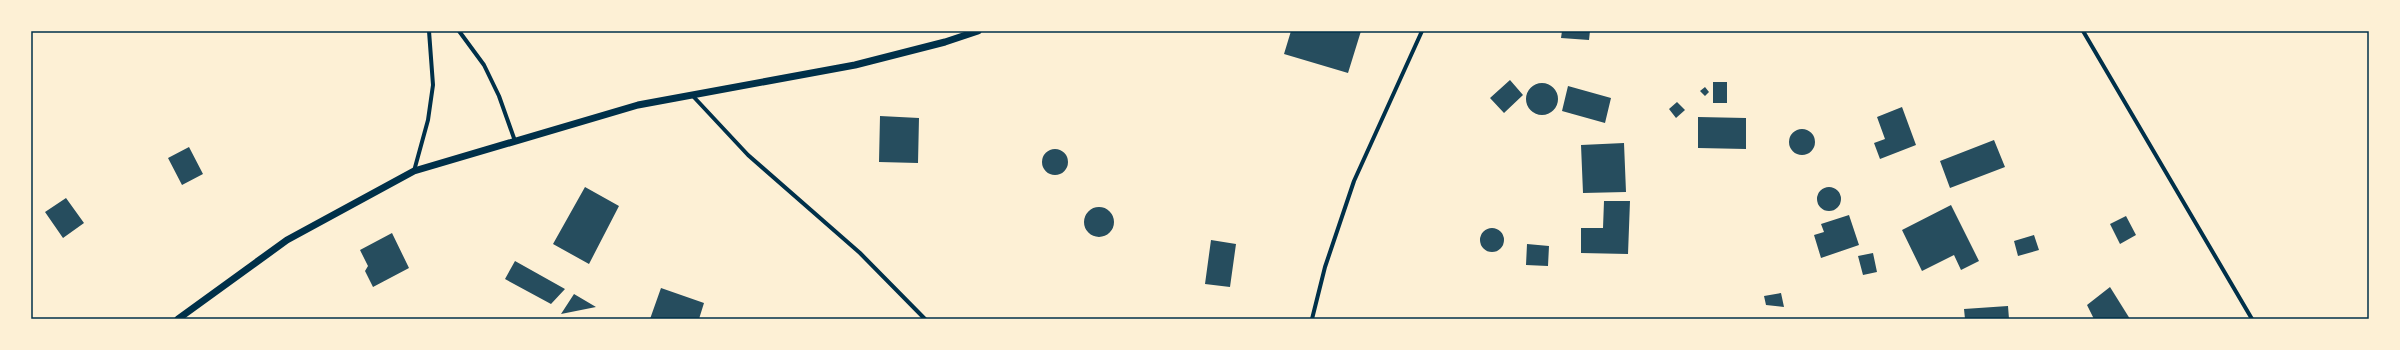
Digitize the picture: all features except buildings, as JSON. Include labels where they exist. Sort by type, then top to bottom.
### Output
[{"type":"street","points":[[414,171],[428,120],[433,85],[429,31]]},
{"type":"street","points":[[459,31],[484,65],[499,96],[515,141]]},
{"type":"street","points":[[178,319],[287,240],[414,171],[638,105],[690,94],[855,65],[945,42],[978,31]]},
{"type":"street","points":[[1312,319],[1325,267],[1354,181],[1422,31]]},
{"type":"street","points":[[2083,31],[2252,319]]},
{"type":"street","points":[[690,94],[748,155],[860,254],[925,319]]}]
